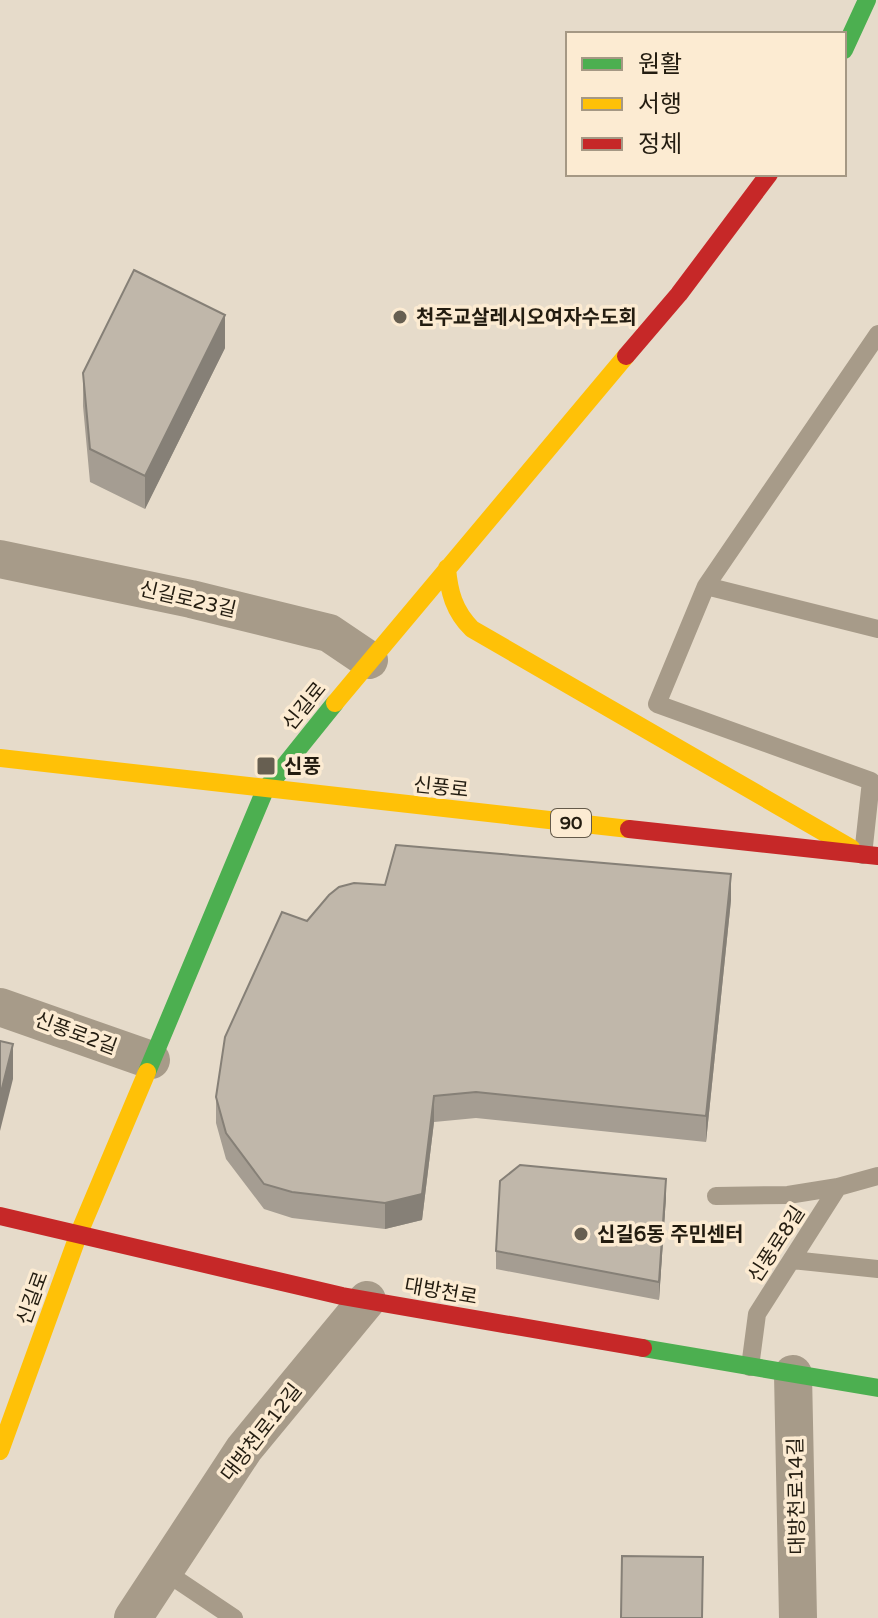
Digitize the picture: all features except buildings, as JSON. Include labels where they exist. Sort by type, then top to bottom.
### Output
[{"type":"main road","points":[[846,46],[867,0]]},
{"type":"main road","name":"신길로","points":[[0,1451],[79,1233],[265,790],[369,660],[679,294],[768,176]]},
{"type":"main road","points":[[447,568],[447,585],[452,603],[459,618],[472,629],[871,856]]},
{"type":"main road","name":"신풍로","points":[[0,758],[871,856]]},
{"type":"main road","name":"대방천로","points":[[0,1216],[367,1300],[878,1388]]},
{"type":"street","name":"신길로23길","points":[[0,559],[191,599],[329,633],[369,660]]},
{"type":"street","name":"신풍로2길","points":[[0,1007],[151,1060]]},
{"type":"street","name":"대방천로12길","points":[[133,1618],[244,1449],[367,1300]]},
{"type":"street","name":"대방천로14길","points":[[793,1374],[798,1618]]},
{"type":"lane","points":[[871,856],[871,781],[657,704],[706,586],[878,334]]},
{"type":"lane","points":[[706,586],[878,629]]},
{"type":"lane","points":[[716,1196],[788,1195],[838,1187],[878,1176]]},
{"type":"lane","name":"신풍로8길","points":[[750,1367],[757,1314],[838,1187]]},
{"type":"lane","points":[[788,1195],[801,1207],[809,1232]]},
{"type":"lane","points":[[792,1260],[878,1269]]},
{"type":"lane","points":[[164,1571],[234,1618]]},
{"type":"traffic: fast","points":[[846,46],[867,0]]},
{"type":"traffic: fast","points":[[147,1072],[265,790],[335,703]]},
{"type":"traffic: fast","points":[[643,1348],[878,1388]]},
{"type":"traffic: slow","points":[[335,703],[626,356]]},
{"type":"traffic: slow","points":[[447,568],[454,601],[472,629],[851,848]]},
{"type":"traffic: slow","points":[[0,758],[629,829]]},
{"type":"traffic: slow","points":[[0,1451],[79,1233],[147,1072]]},
{"type":"traffic: jam","points":[[626,356],[679,294],[768,176]]},
{"type":"traffic: jam","points":[[629,829],[878,856]]},
{"type":"traffic: jam","points":[[0,1216],[342,1296],[643,1348]]},
{"type":"place","name":"천주교살레시오여자수도회","points":[[400,317]]},
{"type":"place","name":"신풍","points":[[266,766]]},
{"type":"place","name":"신길6동 주민센터","points":[[581,1234]]}]
